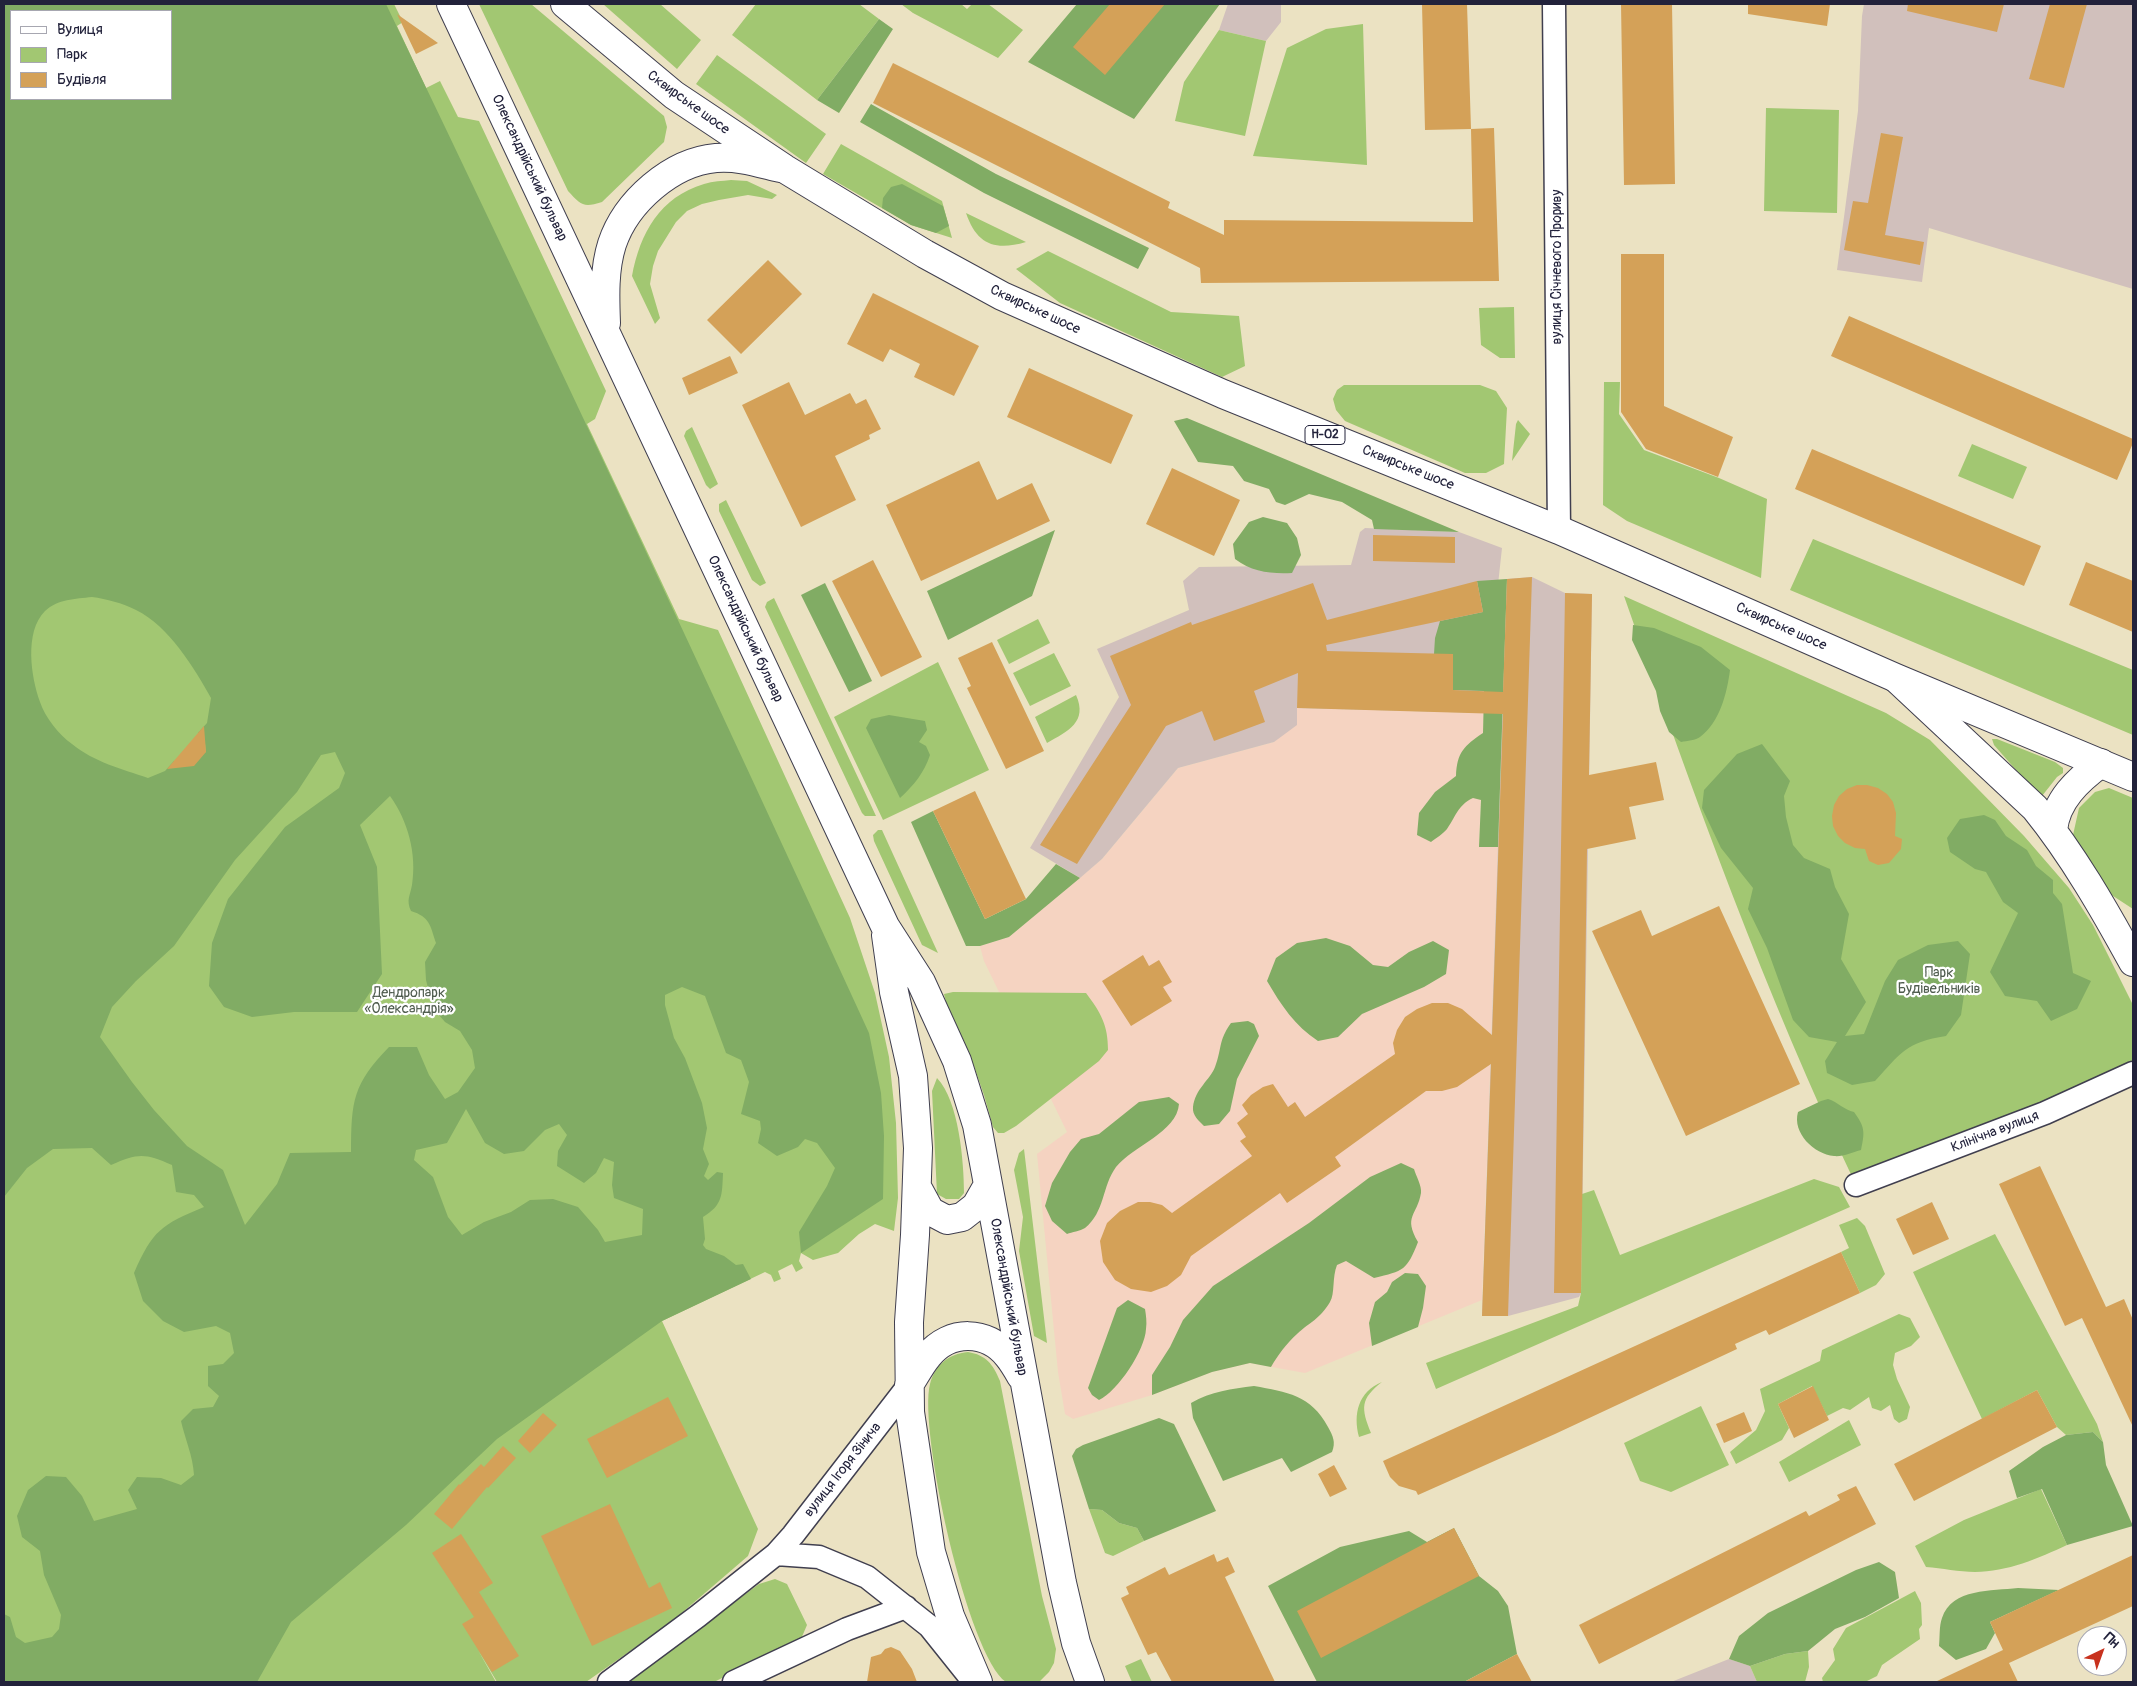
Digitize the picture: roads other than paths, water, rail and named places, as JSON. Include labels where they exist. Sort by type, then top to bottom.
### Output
[{"type":"main road","name":"Олександрійський бульвар","points":[[452,4],[885,926],[921,982],[957,1061],[977,1125],[1062,1583],[1076,1643],[1090,1682]]},
{"type":"main road","name":"Сквирське шосе","points":[[565,4],[674,95],[785,169],[925,254],[1002,296],[1223,394],[1559,530],[1896,678],[2133,778]]},
{"type":"main road","name":"Олександрійський бульвар","points":[[606,332],[605,297],[607,266],[612,243],[626,215],[645,194],[666,176],[691,164],[716,158],[745,159],[785,169]]},
{"type":"main road","points":[[1896,678],[2035,808],[2053,830],[2103,906],[2133,962]]},
{"type":"main road","points":[[2053,830],[2054,817],[2070,790],[2084,776],[2101,764]]},
{"type":"main road","points":[[2103,906],[2133,922]]},
{"type":"main road","name":"Олександрійський бульвар","points":[[885,926],[894,992],[913,1076],[918,1148],[909,1322],[910,1412],[931,1552],[950,1616],[976,1682]]},
{"type":"main road","points":[[917,1187],[930,1211],[947,1220],[962,1216],[976,1206],[988,1185]]},
{"type":"main road","points":[[909,1385],[928,1355],[941,1344],[955,1338],[974,1335],[990,1340],[1008,1355],[1023,1379]]},
{"type":"main road","points":[[1069,1682],[1072,1678],[1076,1643]]},
{"type":"street","name":"вулиця Січневого Прориву","points":[[1554,4],[1559,530]]},
{"type":"street","name":"Клінічна вулиця","points":[[1856,1185],[2045,1113],[2133,1074]]},
{"type":"street","name":"вулиця Ігоря Зінича","points":[[609,1682],[698,1616],[776,1554],[793,1535],[909,1385]]},
{"type":"street","points":[[776,1554],[819,1557],[867,1577],[928,1626],[976,1682]]},
{"type":"street","points":[[734,1682],[847,1629],[906,1607]]},
{"type":"park label","name":"Парк Будівельників","points":[[1939,982]]},
{"type":"park label","name":"Дендропарк «Олександрія»","points":[[409,1002]]}]
